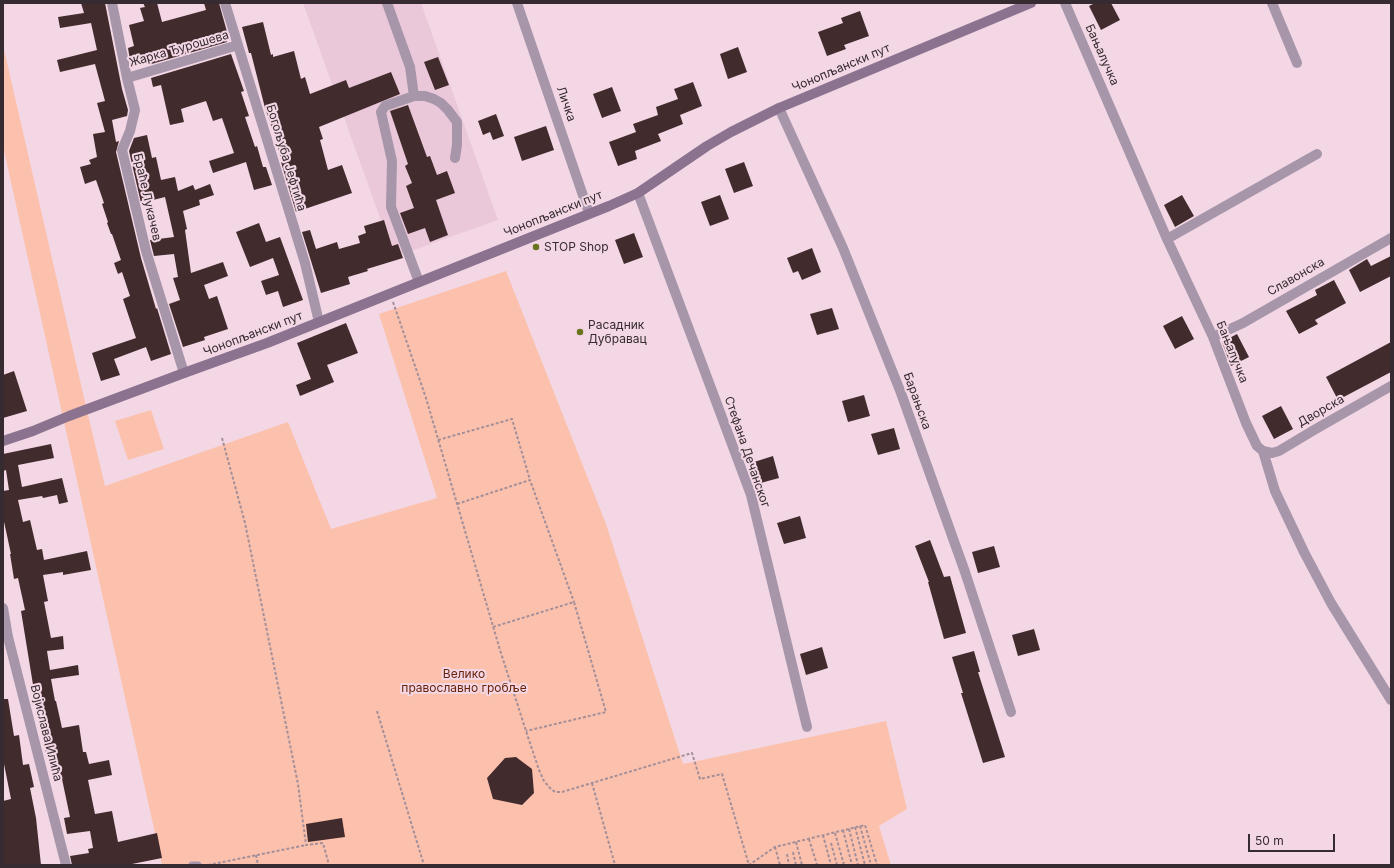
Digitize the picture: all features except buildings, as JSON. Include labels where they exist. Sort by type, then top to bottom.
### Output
[{"type":"street","name":"Браће Лукачев","points":[[112,3],[135,110],[122,150],[146,251],[184,373]]},
{"type":"street","name":"Богољуба Јефтића","points":[[225,3],[305,263],[319,322]]},
{"type":"street","points":[[387,3],[410,67],[414,96]]},
{"type":"street","name":"Личка","points":[[517,3],[589,213]]},
{"type":"street","name":"Чонопљански пут","points":[[3,441],[267,343],[638,193],[707,146],[731,132],[780,108],[1031,3]]},
{"type":"street","name":"Бањалучка","points":[[1065,3],[1167,239],[1213,337],[1246,423],[1257,446],[1263,451],[1275,491],[1330,603],[1391,700]]},
{"type":"street","points":[[1272,3],[1297,63]]},
{"type":"street","name":"Жарка Ђурошева","points":[[127,78],[238,45]]},
{"type":"street","points":[[419,282],[391,207],[392,162],[381,112],[385,106],[414,96],[425,96],[441,103],[457,122],[457,145],[455,158]]},
{"type":"street","name":"Барањска","points":[[780,108],[843,248],[901,393],[965,572],[1011,712]]},
{"type":"street","points":[[1167,239],[1317,154]]},
{"type":"street","name":"Стефана Дечанског","points":[[638,193],[751,495],[807,727]]},
{"type":"street","name":"Славонска","points":[[1213,337],[1243,323],[1391,238]]},
{"type":"street","name":"Дворска","points":[[1263,451],[1272,453],[1279,451],[1391,386]]},
{"type":"street","name":"Војислава Илића","points":[[3,608],[5,638],[66,865]]},
{"type":"lane","points":[[192,865],[198,865]]},
{"type":"path","points":[[390,294],[426,398],[493,627],[526,732],[544,781],[555,792],[562,792],[692,753],[700,779],[722,774],[749,865],[775,847],[865,825],[877,865]]},
{"type":"path","points":[[438,440],[512,419],[530,480],[574,602],[606,712],[526,732]]},
{"type":"path","points":[[222,438],[246,523],[298,784],[306,845]]},
{"type":"path","points":[[457,504],[530,480]]},
{"type":"path","points":[[493,627],[574,602]]},
{"type":"path","points":[[377,711],[424,865]]},
{"type":"path","points":[[592,783],[615,865]]},
{"type":"path","points":[[860,826],[871,865]]},
{"type":"path","points":[[855,828],[865,865]]},
{"type":"path","points":[[848,829],[858,865]]},
{"type":"path","points":[[843,830],[852,865]]},
{"type":"path","points":[[835,832],[844,865]]},
{"type":"path","points":[[822,836],[830,865]]},
{"type":"path","points":[[809,839],[816,865]]},
{"type":"path","points":[[796,842],[802,865]]},
{"type":"path","points":[[208,865],[306,845],[323,843],[329,865]]},
{"type":"path","points":[[831,843],[837,865]]},
{"type":"path","points":[[775,847],[780,865]]},
{"type":"path","points":[[793,852],[796,865]]},
{"type":"path","points":[[787,854],[789,865]]},
{"type":"path","points":[[256,855],[258,865]]},
{"type":"shaded area","points":[[303,3],[421,3],[498,220],[394,257]]},
{"type":"green space","name":"Велико православно гробље","points":[[3,45],[105,486],[288,422],[331,529],[437,498],[379,314],[506,271],[606,524],[683,764],[886,721],[907,809],[879,826],[891,865],[162,865],[3,146]]},
{"type":"green space","points":[[151,410],[164,449],[128,460],[115,421]]},
{"type":"place","name":"STOP Shop","points":[[536,247]]},
{"type":"place","name":"Расадник Дубравац","points":[[580,332]]}]
